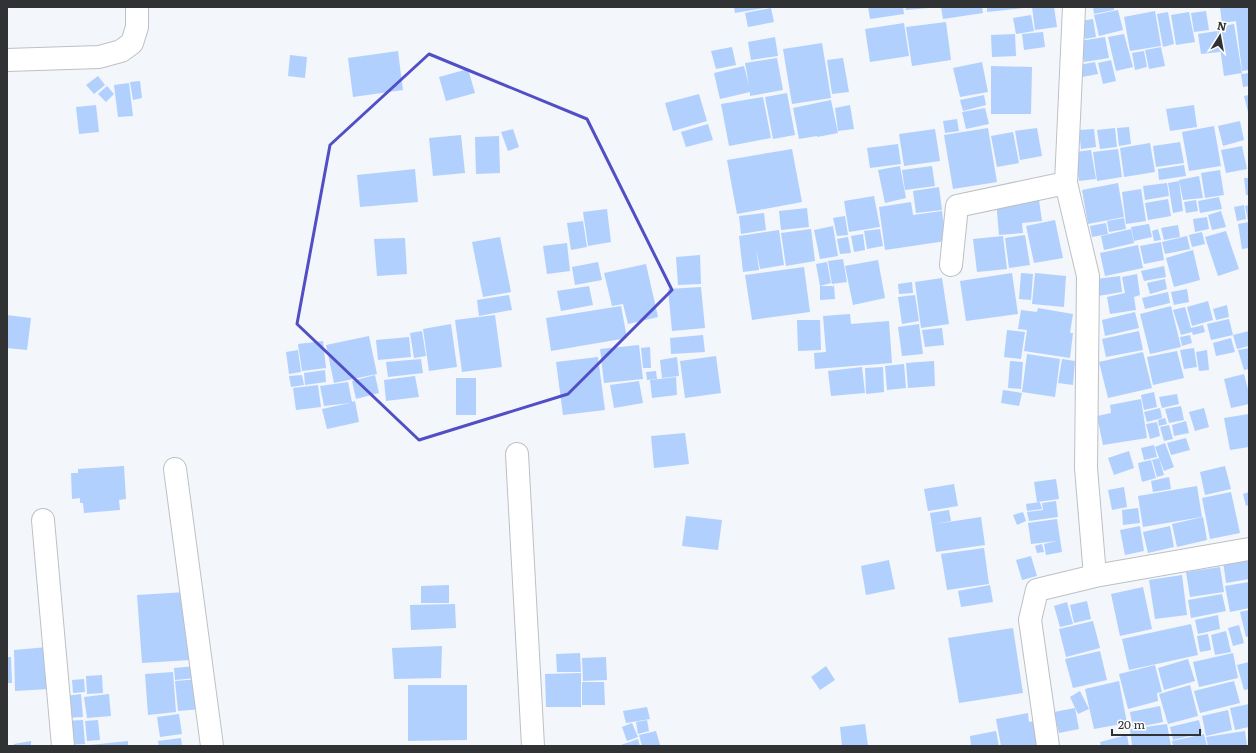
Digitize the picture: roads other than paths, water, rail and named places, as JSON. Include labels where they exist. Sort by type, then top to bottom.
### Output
[{"type":"street","points":[[7,60],[99,57],[121,51],[132,43],[137,27],[137,7]]},
{"type":"street","points":[[1074,7],[1066,183],[1088,276],[1086,468],[1094,576]]},
{"type":"street","points":[[951,265],[957,206],[1066,183]]},
{"type":"street","points":[[517,454],[533,746]]},
{"type":"street","points":[[175,469],[212,746]]},
{"type":"street","points":[[43,520],[63,746]]},
{"type":"street","points":[[1048,746],[1030,620],[1037,590],[1094,576],[1249,549]]}]
